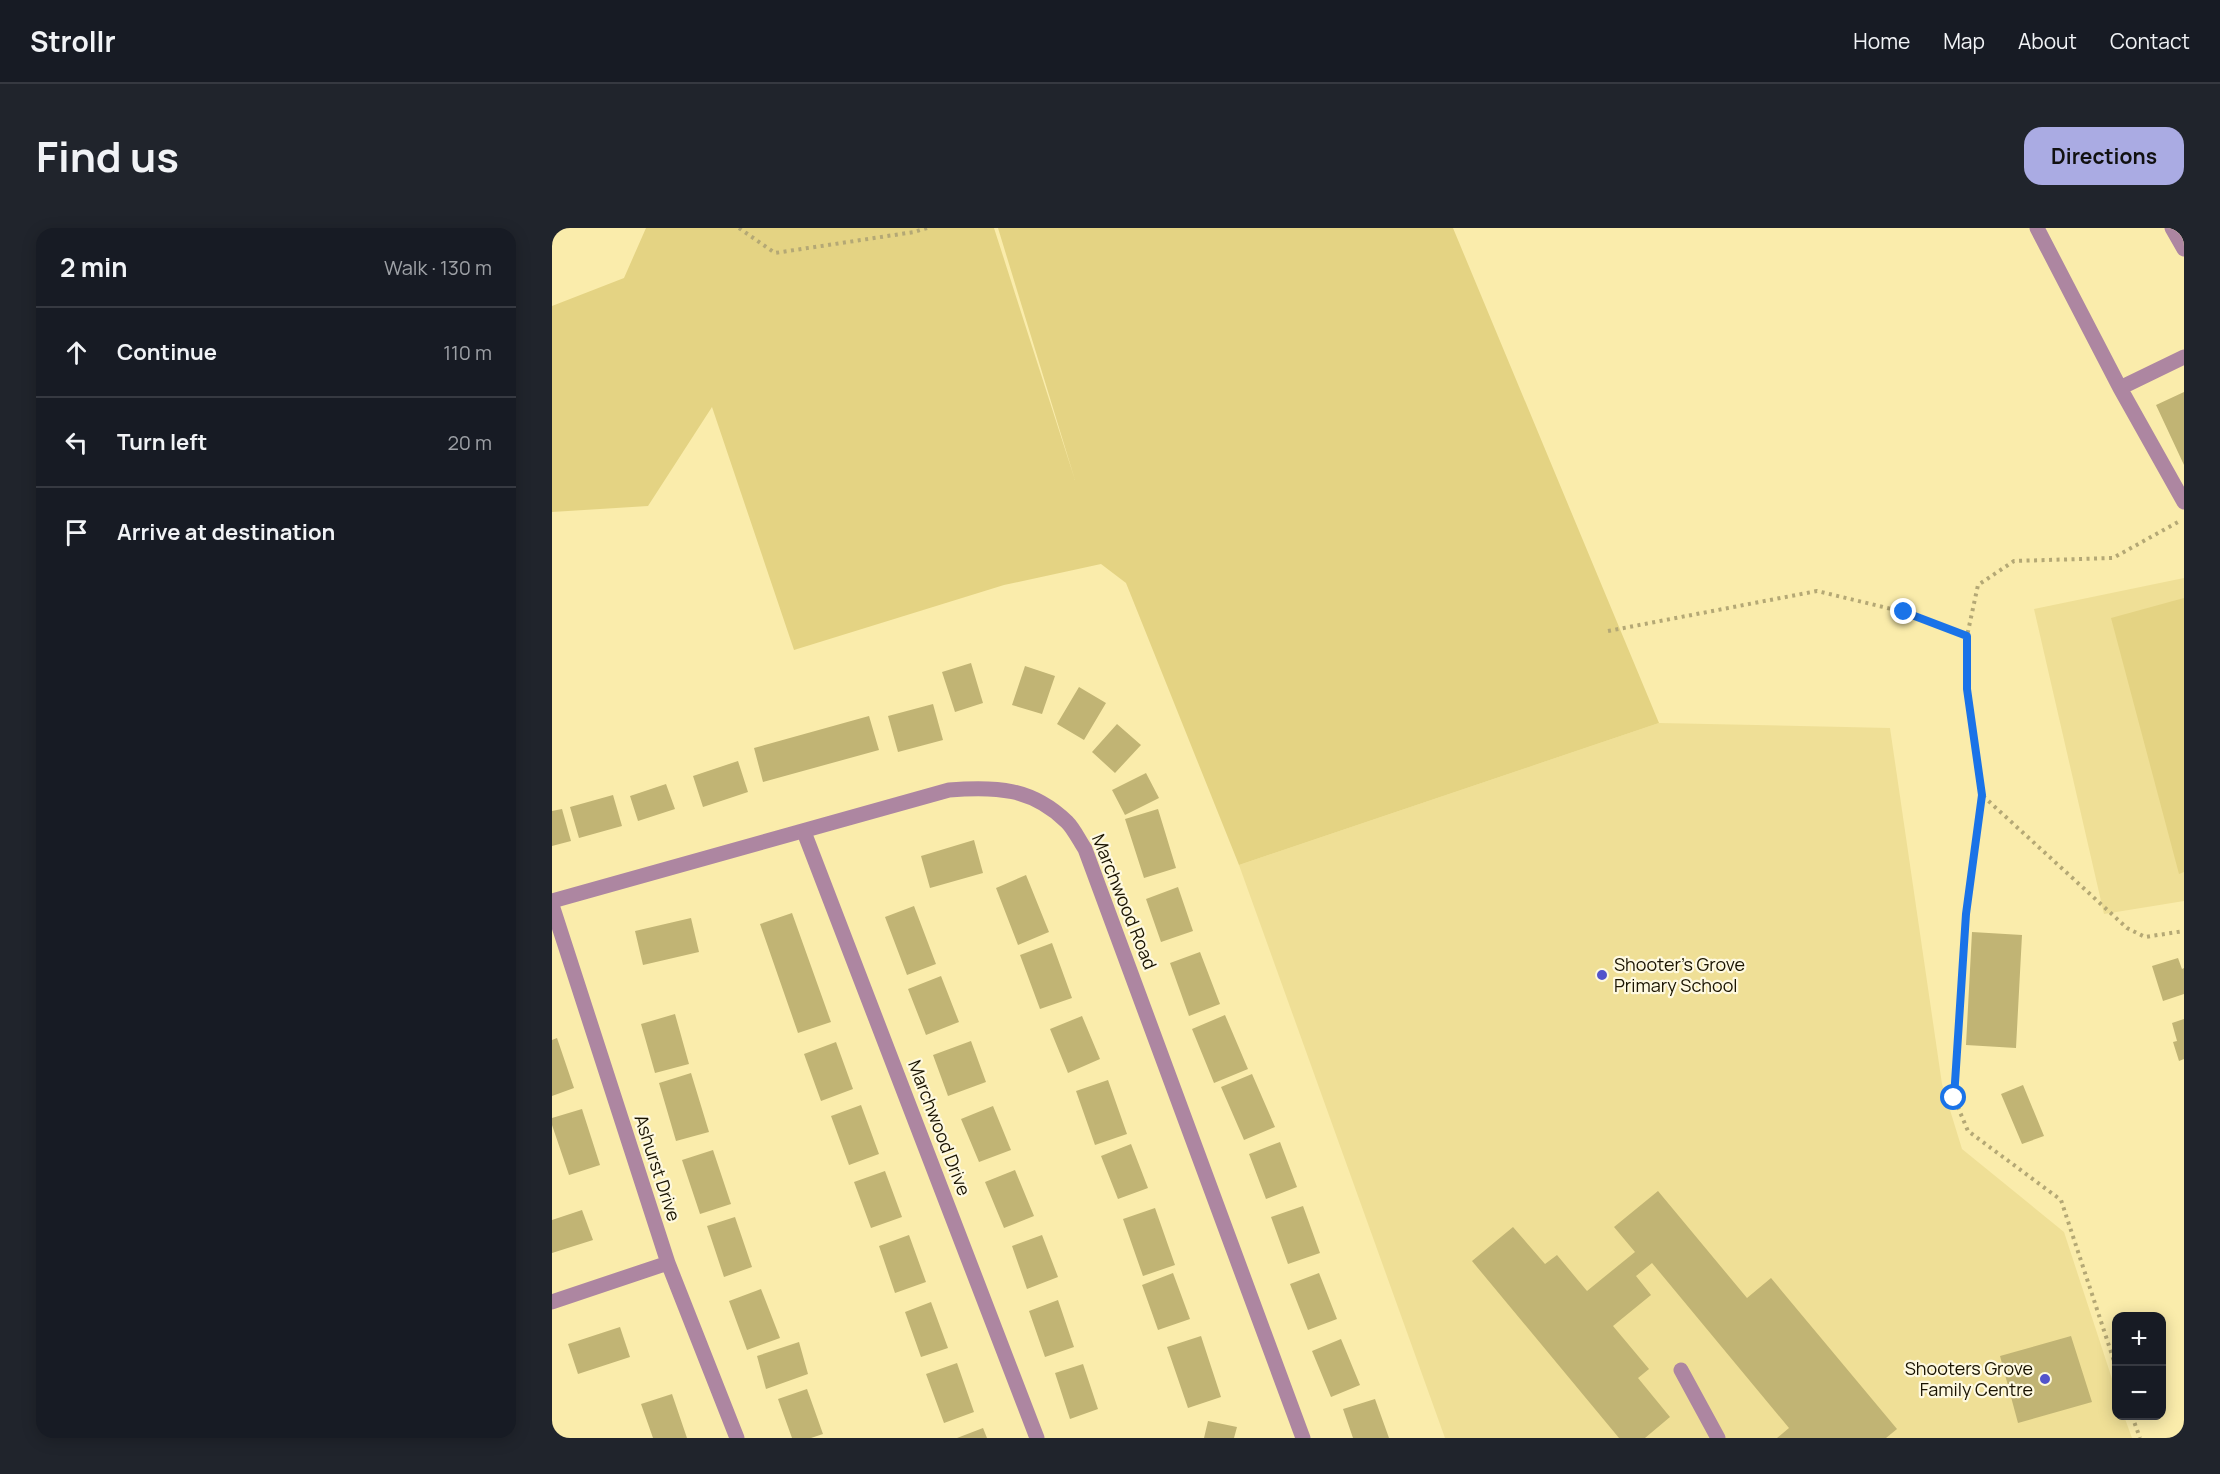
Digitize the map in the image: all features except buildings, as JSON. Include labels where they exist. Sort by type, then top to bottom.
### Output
[{"type":"street","points":[[2037,228],[2120,388],[2184,502]]},
{"type":"street","points":[[2172,228],[2184,249]]},
{"type":"street","points":[[2120,388],[2184,357]]},
{"type":"street","name":"Marchwood Road","points":[[552,903],[950,790],[981,787],[1014,790],[1042,801],[1068,823],[1085,849],[1303,1438]]},
{"type":"street","name":"Marchwood Drive","points":[[804,832],[1037,1438]]},
{"type":"street","name":"Ashurst Drive","points":[[552,903],[668,1263],[737,1438]]},
{"type":"street","points":[[552,1302],[668,1263]]},
{"type":"street","points":[[1681,1370],[1718,1438]]},
{"type":"path","points":[[739,228],[776,254],[927,228]]},
{"type":"path","points":[[2116,1366],[2061,1200],[1968,1131],[1954,1098],[1966,914],[1982,795],[1967,689],[1967,636],[1978,585],[2014,561],[2112,558],[2184,519]]},
{"type":"path","points":[[1608,631],[1816,591],[1904,612],[1967,636]]},
{"type":"path","points":[[1982,795],[2127,928],[2145,937],[2184,931]]},
{"type":"path","points":[[2133,1420],[2140,1438]]},
{"type":"shaded area","points":[[646,228],[994,228],[1075,480],[998,228],[1453,228],[1659,723],[1239,865],[1126,583],[1101,564],[1004,585],[794,650],[712,407],[648,506],[552,512],[552,306],[624,278]]},
{"type":"shaded area","points":[[2184,578],[2184,901],[2104,914],[2034,609]]},
{"type":"shaded area","points":[[2184,598],[2184,872],[2179,874],[2111,618]]},
{"type":"shaded area","name":"Shooter's Grove Primary School","points":[[1659,723],[1890,728],[1942,1084],[1962,1149],[2064,1232],[2112,1379],[2112,1420],[2125,1420],[2132,1438],[1445,1438],[1239,865]]},
{"type":"place","name":"Shooter's Grove Primary School","points":[[1602,975]]},
{"type":"place","name":"Shooters Grove Family Centre","points":[[2045,1379]]},
{"type":"route","points":[[1904,612],[1967,636],[1967,689],[1982,795],[1966,914],[1954,1098]]}]
